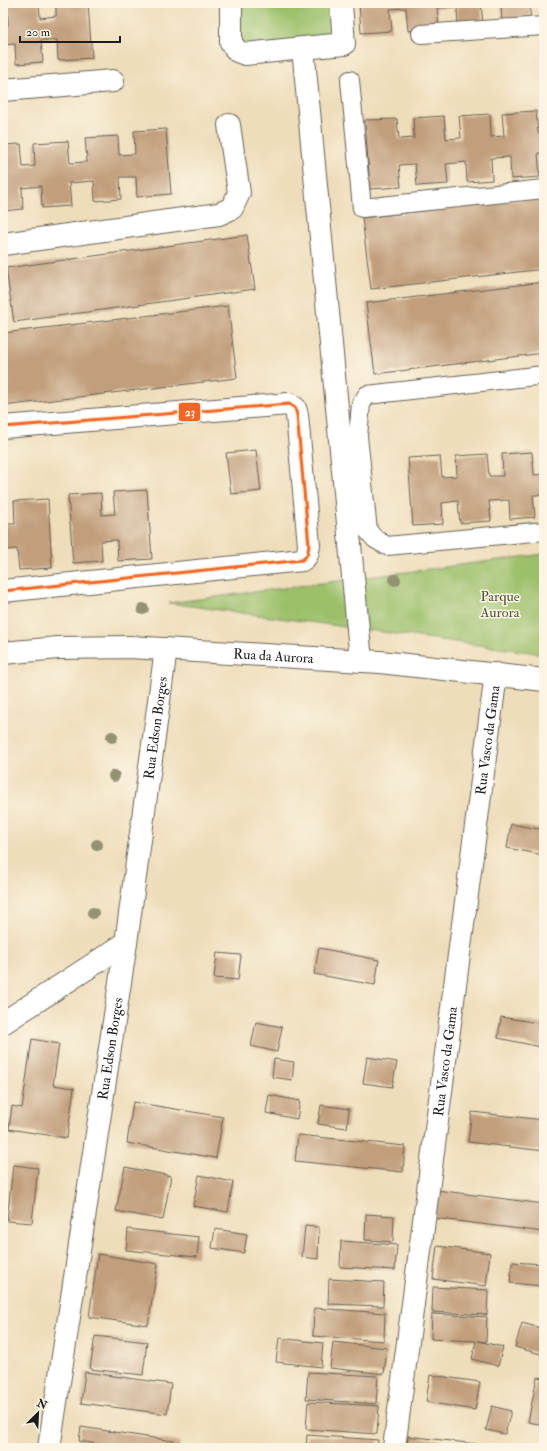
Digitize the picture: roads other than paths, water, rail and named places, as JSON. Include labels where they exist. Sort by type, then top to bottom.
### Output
[{"type":"street","points":[[231,3],[232,44],[237,51],[244,54],[344,44],[341,3]]},
{"type":"street","points":[[302,48],[361,661]]},
{"type":"street","points":[[3,90],[113,81]]},
{"type":"street","points":[[3,244],[219,214],[232,208],[239,193],[229,125]]},
{"type":"street","points":[[3,427],[289,404],[295,408],[297,415],[309,545],[306,557],[302,560],[3,590]]},
{"type":"street","name":"Rua da Aurora","points":[[3,653],[66,648],[130,647],[380,662],[544,680]]},
{"type":"street","name":"Rua Edson Borges","points":[[49,1448],[126,943],[166,649]]},
{"type":"street","name":"Rua Vasco da Gama","points":[[394,1448],[496,674]]},
{"type":"street","points":[[3,1023],[126,943]]},
{"type":"lane","points":[[421,34],[544,26]]},
{"type":"lane","points":[[350,80],[362,208],[544,188]]},
{"type":"lane","points":[[544,375],[367,395],[361,404],[358,436],[368,531],[375,539],[387,546],[544,531]]},
{"type":"park label","name":"Parque Aurora","points":[[500,604]]}]
